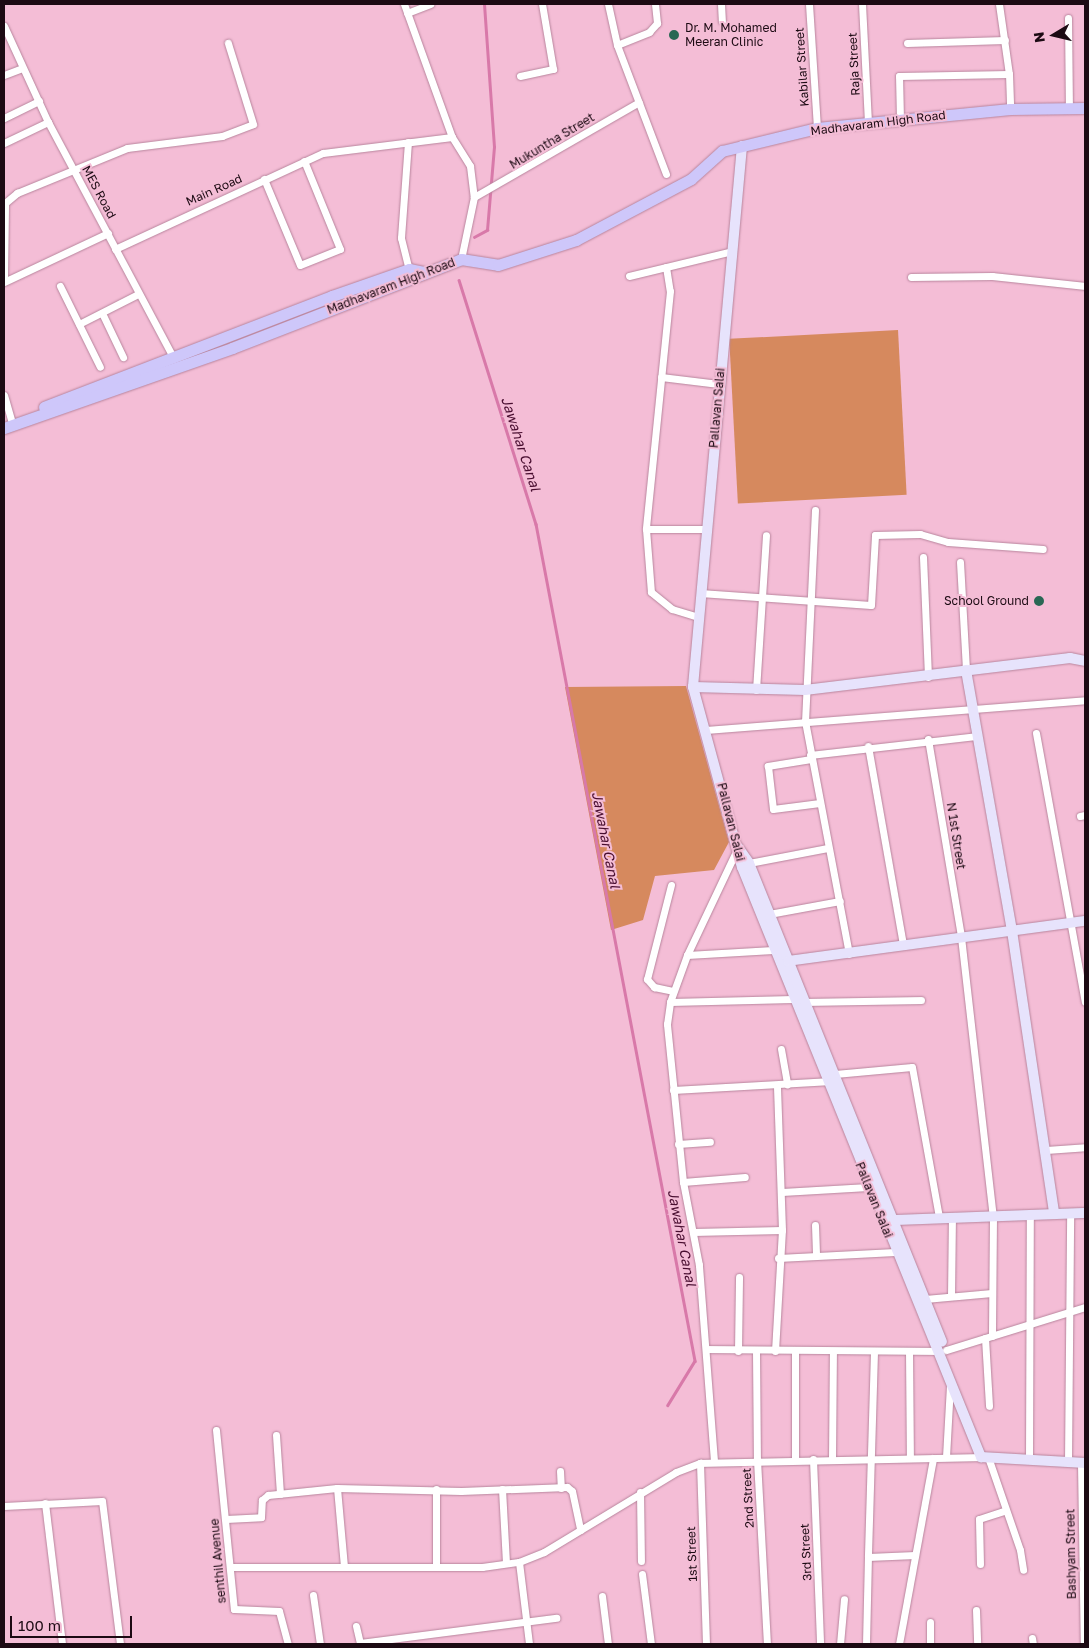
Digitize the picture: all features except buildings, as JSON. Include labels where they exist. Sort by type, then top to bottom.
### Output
[{"type":"main road","name":"Madhavaram High Road","points":[[410,274],[427,273],[461,259],[498,265],[576,240],[691,179],[722,151],[742,146],[817,128],[1010,109],[1085,108]]},
{"type":"main road","points":[[8,423],[410,274]]},
{"type":"street","points":[[404,4],[452,137],[470,166],[474,197],[461,259]]},
{"type":"street","points":[[407,14],[430,4]]},
{"type":"street","points":[[520,76],[552,68],[542,4]]},
{"type":"street","points":[[608,4],[617,45],[666,174]]},
{"type":"street","points":[[617,45],[649,32],[657,22],[655,4]]},
{"type":"street","points":[[721,4],[722,21]]},
{"type":"street","name":"Kabilar Street","points":[[809,4],[817,128]]},
{"type":"street","points":[[862,4],[867,4]]},
{"type":"street","name":"Raja Street","points":[[862,4],[868,123]]},
{"type":"street","points":[[999,4],[1010,74],[1010,109]]},
{"type":"street","points":[[1068,18],[1069,109]]},
{"type":"street","name":"MES Road","points":[[4,26],[48,122],[175,362]]},
{"type":"street","points":[[908,43],[1005,40]]},
{"type":"street","points":[[4,278],[4,203],[17,193],[74,169],[142,144],[222,136],[252,124],[228,43]]},
{"type":"street","points":[[4,75],[22,68]]},
{"type":"street","points":[[900,119],[899,76],[1010,74]]},
{"type":"street","points":[[4,118],[39,101]]},
{"type":"street","name":"Mukuntha Street","points":[[474,197],[639,102]]},
{"type":"street","points":[[4,143],[48,122]]},
{"type":"street","name":"Main Road","points":[[115,249],[323,153],[452,137]]},
{"type":"street","points":[[408,142],[401,238],[410,274]]},
{"type":"street","name":"Pallavan Salai","points":[[742,146],[693,687],[738,847],[773,950],[793,999],[831,1077],[868,1187],[895,1252],[942,1351],[951,1381],[984,1457]]},
{"type":"street","points":[[264,179],[300,266],[340,249],[304,161]]},
{"type":"street","points":[[4,282],[108,233]]},
{"type":"street","points":[[629,276],[732,251]]},
{"type":"street","points":[[666,267],[670,291],[646,529],[651,592],[672,609],[698,616]]},
{"type":"street","points":[[911,277],[992,276],[1085,286]]},
{"type":"street","points":[[60,286],[100,367]]},
{"type":"street","points":[[79,324],[138,294]]},
{"type":"street","points":[[102,313],[123,357]]},
{"type":"street","points":[[661,377],[719,384]]},
{"type":"street","points":[[4,395],[8,423]]},
{"type":"street","points":[[815,510],[805,720],[810,757],[840,901],[848,954]]},
{"type":"street","points":[[646,529],[706,529]]},
{"type":"street","points":[[700,594],[871,605],[875,535],[920,534],[948,542],[1043,550]]},
{"type":"street","points":[[756,690],[766,535]]},
{"type":"street","points":[[923,556],[928,677]]},
{"type":"street","points":[[960,562],[966,670],[975,707],[978,736],[1012,931],[1054,1213]]},
{"type":"street","points":[[693,687],[805,690],[928,677],[966,670],[1070,658],[1085,661]]},
{"type":"street","points":[[706,730],[805,720],[880,718],[975,707],[1085,700]]},
{"type":"street","points":[[1036,733],[1073,922],[1085,1002]]},
{"type":"street","points":[[820,803],[774,809],[768,766],[868,746],[928,739],[978,736]]},
{"type":"street","name":"N 1st Street","points":[[928,739],[961,938],[993,1217],[992,1293],[988,1337],[989,1406]]},
{"type":"street","points":[[868,746],[903,946]]},
{"type":"street","points":[[738,847],[749,863],[806,1002],[831,1077],[894,1220],[925,1299],[942,1351],[1006,1510],[1023,1570]]},
{"type":"street","points":[[714,1461],[706,1349],[693,1232],[678,1144],[667,1035],[670,1002],[673,992],[687,955],[738,847]]},
{"type":"street","points":[[749,863],[828,848]]},
{"type":"street","points":[[671,885],[647,979],[654,988],[673,992]]},
{"type":"street","points":[[769,914],[840,901]]},
{"type":"street","points":[[788,961],[1085,921]]},
{"type":"street","points":[[687,955],[773,950]]},
{"type":"street","points":[[670,1002],[793,999]]},
{"type":"street","points":[[806,1002],[921,1000]]},
{"type":"street","points":[[781,1049],[786,1084]]},
{"type":"street","points":[[673,1090],[777,1085],[912,1068],[939,1217]]},
{"type":"street","points":[[775,1351],[778,1258],[782,1230],[777,1085]]},
{"type":"street","points":[[678,1144],[710,1142]]},
{"type":"street","points":[[1046,1150],[1085,1147]]},
{"type":"street","points":[[683,1182],[745,1178]]},
{"type":"street","points":[[782,1192],[868,1187]]},
{"type":"street","points":[[894,1220],[1085,1213]]},
{"type":"street","points":[[1068,1462],[1070,1214]]},
{"type":"street","points":[[1029,1460],[1030,1215]]},
{"type":"street","points":[[951,1296],[952,1217]]},
{"type":"street","points":[[815,1225],[816,1256]]},
{"type":"street","points":[[693,1232],[782,1230]]},
{"type":"street","points":[[778,1258],[895,1252]]},
{"type":"street","points":[[738,1351],[739,1277]]},
{"type":"street","points":[[925,1299],[992,1293]]},
{"type":"street","points":[[706,1349],[738,1351],[942,1351],[1030,1326],[1085,1307]]},
{"type":"street","name":"2nd Street","points":[[756,1351],[757,1460],[767,1644]]},
{"type":"street","points":[[795,1351],[795,1459]]},
{"type":"street","points":[[832,1459],[833,1351]]},
{"type":"street","points":[[909,1351],[910,1458]]},
{"type":"street","points":[[866,1644],[868,1458],[874,1352]]},
{"type":"street","points":[[946,1457],[951,1381]]},
{"type":"street","name":"senthil Avenue","points":[[216,1430],[234,1609],[279,1612],[288,1644]]},
{"type":"street","points":[[276,1435],[280,1494]]},
{"type":"street","points":[[231,1567],[436,1568],[520,1562],[580,1530],[640,1492],[700,1463],[714,1461],[984,1457],[1083,1463]]},
{"type":"street","points":[[899,1644],[933,1458]]},
{"type":"street","name":"3rd Street","points":[[813,1459],[820,1644]]},
{"type":"street","name":"1st Street","points":[[700,1463],[706,1644]]},
{"type":"street","name":"Bashyam Street","points":[[1083,1463],[1084,1644]]},
{"type":"street","points":[[560,1471],[561,1488]]},
{"type":"street","points":[[226,1519],[261,1517],[264,1496],[337,1488],[561,1488],[572,1490],[580,1530]]},
{"type":"street","points":[[337,1488],[344,1567]]},
{"type":"street","points":[[436,1489],[436,1568]]},
{"type":"street","points":[[502,1489],[506,1562]]},
{"type":"street","points":[[640,1492],[641,1562]]},
{"type":"street","points":[[4,1506],[102,1501],[106,1508],[120,1644]]},
{"type":"street","points":[[45,1504],[62,1644]]},
{"type":"street","points":[[980,1564],[979,1519],[1006,1510]]},
{"type":"street","points":[[868,1557],[915,1555]]},
{"type":"street","points":[[520,1562],[530,1644]]},
{"type":"street","points":[[642,1574],[651,1644]]},
{"type":"street","points":[[314,1595],[320,1644]]},
{"type":"street","points":[[602,1596],[608,1644]]},
{"type":"street","points":[[840,1644],[844,1599]]},
{"type":"street","points":[[976,1610],[977,1644]]},
{"type":"street","points":[[356,1626],[360,1643],[528,1624],[556,1618]]},
{"type":"street","points":[[930,1622],[930,1644]]},
{"type":"shaded area","points":[[898,330],[907,495],[738,504],[729,339]]},
{"type":"shaded area","points":[[686,686],[729,842],[714,870],[655,876],[643,920],[611,930],[565,687]]},
{"type":"waterway","name":"Jawahar Canal","points":[[474,237],[487,230],[494,147],[484,4]]},
{"type":"waterway","name":"Jawahar Canal","points":[[459,280],[536,524],[695,1361],[668,1405]]},
{"type":"place","name":"Dr. M. Mohamed Meeran Clinic","points":[[674,35]]},
{"type":"place","name":"School Ground","points":[[1039,601]]}]
